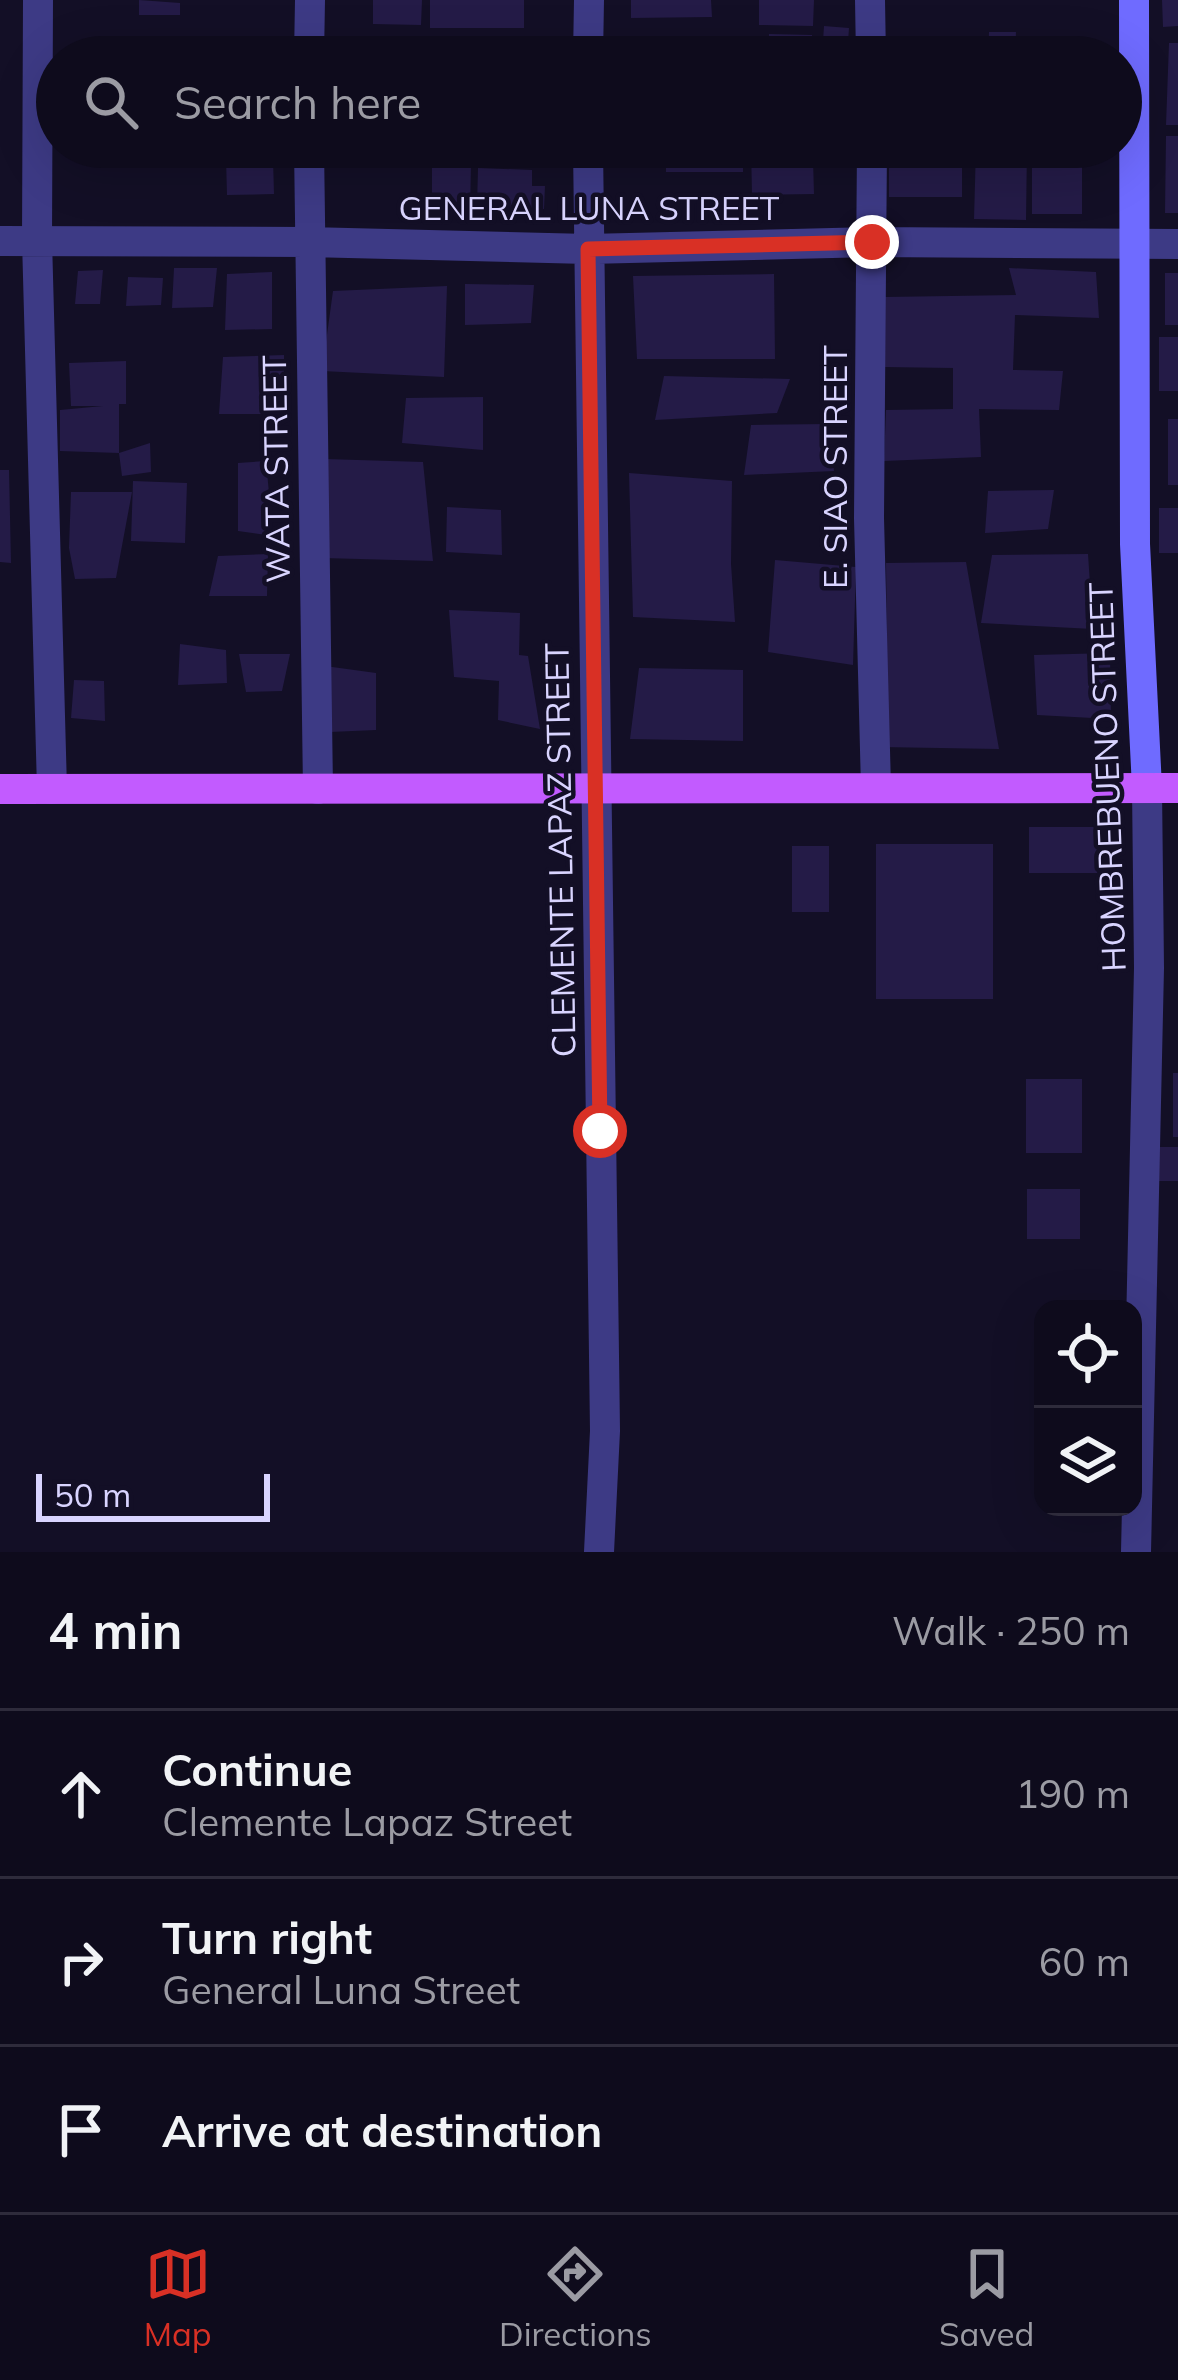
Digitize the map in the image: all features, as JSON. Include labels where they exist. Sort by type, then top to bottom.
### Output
[{"type":"main road","points":[[0,789],[1162,788]]},
{"type":"street","points":[[38,0],[38,36]]},
{"type":"street","points":[[309,36],[310,0]]},
{"type":"street","points":[[588,36],[589,0]]},
{"type":"street","points":[[870,0],[871,36]]},
{"type":"street","name":"HOMBREBUENO STREET","points":[[1134,0],[1134,36]]},
{"type":"street","points":[[37,168],[52,789]]},
{"type":"street","name":"WATA STREET","points":[[309,168],[318,789]]},
{"type":"street","name":"CLEMENTE LAPAZ STREET","points":[[588,168],[605,1431],[599,1552]]},
{"type":"street","name":"E. SIAO STREET","points":[[872,168],[869,518],[877,788]]},
{"type":"street","name":"HOMBREBUENO STREET","points":[[1135,168],[1136,544],[1162,788],[1149,992],[1136,1552]]},
{"type":"street","name":"GENERAL LUNA STREET","points":[[0,241],[588,249],[872,242],[1178,244]]},
{"type":"building","points":[[139,0],[180,3],[180,15],[139,15]]},
{"type":"building","points":[[373,0],[422,0],[421,25],[373,24]]},
{"type":"building","points":[[430,0],[524,0],[524,28],[430,28]]},
{"type":"building","points":[[631,0],[711,0],[712,17],[631,18]]},
{"type":"building","points":[[759,0],[814,0],[813,26],[759,25]]},
{"type":"building","points":[[1162,0],[1178,0],[1178,26],[1163,27]]},
{"type":"building","points":[[824,26],[849,28],[848,36],[823,36]]},
{"type":"building","points":[[989,32],[1016,32],[1016,36],[989,36]]},
{"type":"building","points":[[1169,43],[1178,43],[1178,125],[1166,125]]},
{"type":"building","points":[[1166,136],[1178,136],[1178,213],[1165,213]]},
{"type":"building","points":[[226,168],[273,168],[274,194],[227,195]]},
{"type":"building","points":[[432,168],[471,168],[470,215],[432,214]]},
{"type":"building","points":[[478,168],[532,170],[532,186],[545,186],[544,209],[477,207]]},
{"type":"building","points":[[666,168],[743,168],[743,172],[666,172]]},
{"type":"building","points":[[751,168],[813,168],[814,194],[752,195]]},
{"type":"building","points":[[889,168],[962,168],[962,197],[889,197]]},
{"type":"building","points":[[975,168],[1027,168],[1026,220],[974,219]]},
{"type":"building","points":[[1032,168],[1082,168],[1082,214],[1032,214]]},
{"type":"building","points":[[174,268],[217,268],[213,307],[172,308]]},
{"type":"building","points":[[1009,268],[1096,272],[1099,318],[1015,315],[1013,370],[1063,371],[1059,410],[979,409],[981,457],[884,461],[886,410],[953,409],[953,368],[884,367],[885,297],[1016,295]]},
{"type":"building","points":[[103,270],[100,304],[75,304],[78,271]]},
{"type":"building","points":[[272,272],[272,329],[225,330],[227,274]]},
{"type":"building","points":[[1165,273],[1178,273],[1178,325],[1165,325]]},
{"type":"building","points":[[774,274],[775,359],[637,359],[633,276]]},
{"type":"building","points":[[128,277],[163,278],[161,305],[126,306]]},
{"type":"building","points":[[465,284],[534,285],[531,323],[465,325]]},
{"type":"building","points":[[447,286],[444,377],[322,371],[333,291]]},
{"type":"building","points":[[1159,337],[1178,337],[1178,391],[1159,391]]},
{"type":"building","points":[[284,355],[284,414],[219,414],[223,357]]},
{"type":"building","points":[[126,361],[126,404],[119,404],[119,453],[60,451],[60,410],[103,406],[71,406],[69,363]]},
{"type":"building","points":[[664,376],[790,379],[777,413],[655,420]]},
{"type":"building","points":[[483,397],[483,450],[402,443],[406,398]]},
{"type":"building","points":[[1168,419],[1178,419],[1178,485],[1168,485]]},
{"type":"building","points":[[828,424],[834,471],[744,475],[751,425]]},
{"type":"building","points":[[150,443],[151,472],[122,476],[119,453]]},
{"type":"building","points":[[325,459],[423,462],[433,561],[323,558]]},
{"type":"building","points":[[266,461],[273,536],[238,531],[238,463]]},
{"type":"building","points":[[0,470],[9,470],[11,563],[0,562]]},
{"type":"building","points":[[629,473],[732,481],[735,622],[633,617]]},
{"type":"building","points":[[133,481],[187,483],[185,543],[131,541]]},
{"type":"building","points":[[1054,490],[1048,529],[985,533],[988,491]]},
{"type":"building","points":[[71,492],[132,492],[116,578],[75,579],[69,548]]},
{"type":"building","points":[[447,507],[501,510],[502,555],[446,552]]},
{"type":"building","points":[[1159,508],[1178,508],[1178,553],[1159,553]]},
{"type":"building","points":[[268,554],[267,596],[209,596],[218,556]]},
{"type":"building","points":[[1088,554],[1093,629],[981,623],[992,555]]},
{"type":"building","points":[[775,560],[856,567],[853,665],[768,652]]},
{"type":"building","points":[[966,562],[999,749],[880,747],[887,647],[886,563]]},
{"type":"building","points":[[449,610],[520,613],[519,655],[528,656],[540,729],[498,720],[499,681],[454,677]]},
{"type":"building","points":[[180,644],[226,650],[227,683],[178,685]]},
{"type":"building","points":[[1110,653],[1111,719],[1037,715],[1034,655]]},
{"type":"building","points":[[239,654],[290,654],[282,691],[246,692]]},
{"type":"building","points":[[325,666],[376,673],[376,730],[330,732]]},
{"type":"building","points":[[639,668],[743,670],[743,741],[630,739]]},
{"type":"building","points":[[74,680],[104,681],[105,721],[71,718]]},
{"type":"building","points":[[1029,827],[1100,827],[1100,873],[1029,873]]},
{"type":"building","points":[[876,844],[993,844],[993,999],[876,999]]},
{"type":"building","points":[[792,846],[829,846],[829,912],[792,912]]},
{"type":"building","points":[[1173,1073],[1178,1073],[1178,1137],[1173,1137]]},
{"type":"building","points":[[1026,1079],[1082,1079],[1082,1153],[1026,1153]]},
{"type":"building","points":[[1158,1147],[1178,1147],[1178,1181],[1158,1181]]},
{"type":"building","points":[[1027,1189],[1080,1189],[1080,1239],[1027,1239]]},
{"type":"route","points":[[600,1131],[588,249],[872,242]]}]
